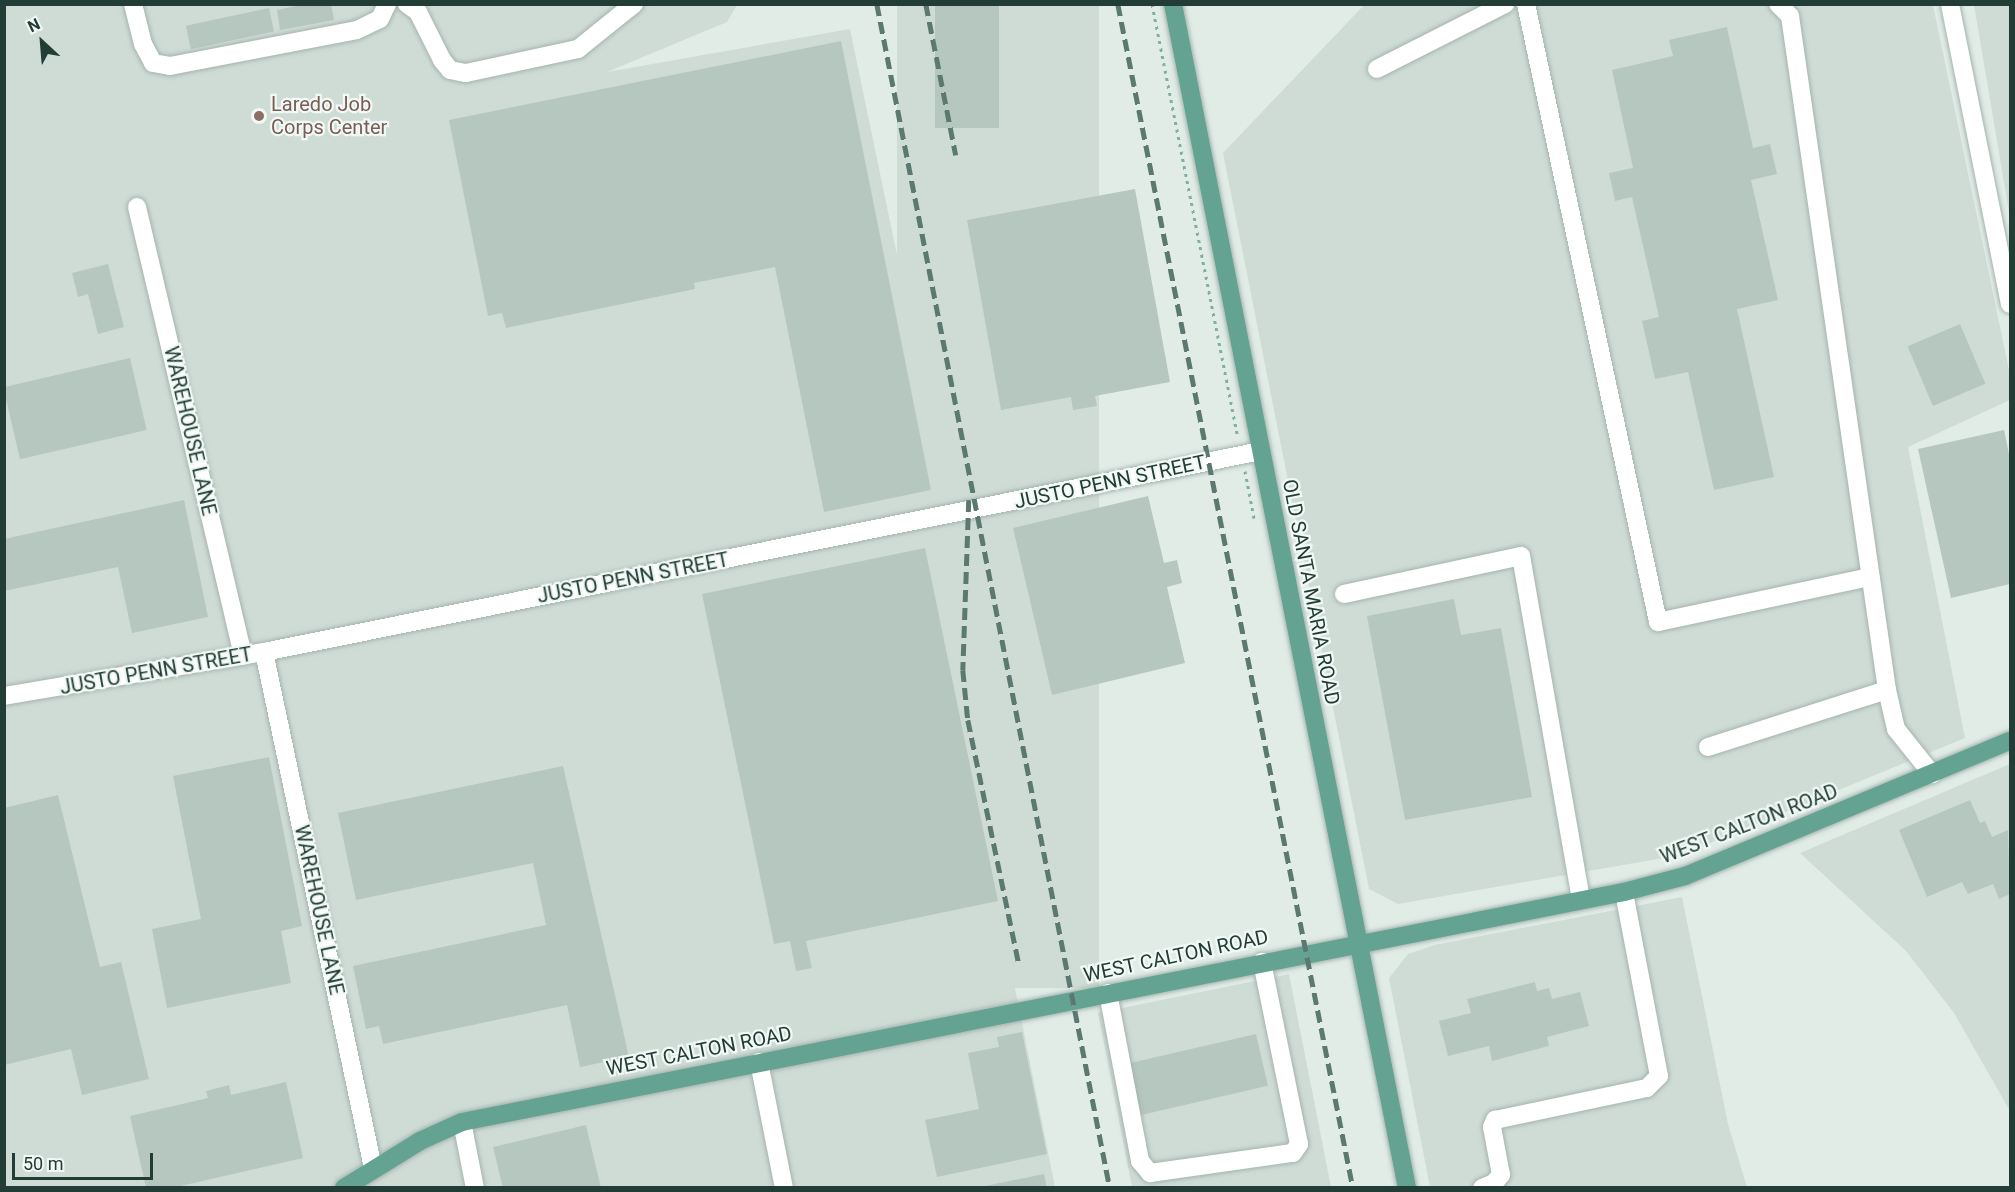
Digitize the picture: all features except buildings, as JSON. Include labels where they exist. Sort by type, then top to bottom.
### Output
[{"type":"main road","name":"OLD SANTA MARIA ROAD","points":[[1173,4],[1407,1188]]},
{"type":"main road","name":"WEST CALTON ROAD","points":[[344,1188],[373,1168],[462,1122],[1358,942],[1624,892],[1685,876],[2010,741]]},
{"type":"street","points":[[133,4],[143,44],[153,63],[170,66],[357,30],[380,19],[387,4]]},
{"type":"street","points":[[407,4],[418,12],[442,60],[450,70],[466,73],[578,49],[634,4]]},
{"type":"street","points":[[1377,69],[1505,4]]},
{"type":"street","points":[[1526,4],[1658,622],[1870,577]]},
{"type":"street","points":[[1778,4],[1790,16],[1887,690],[1896,729],[1932,774]]},
{"type":"street","points":[[1950,4],[2010,304]]},
{"type":"street","name":"WAREHOUSE LANE","points":[[137,207],[243,656]]},
{"type":"street","name":"JUSTO PENN STREET","points":[[4,696],[264,652],[1261,451]]},
{"type":"street","points":[[1344,594],[1521,556],[1581,900]]},
{"type":"street","name":"WAREHOUSE LANE","points":[[264,652],[373,1168]]},
{"type":"street","points":[[1708,747],[1887,690]]},
{"type":"street","points":[[1482,1188],[1494,1183],[1501,1175],[1492,1127],[1495,1120],[1638,1091],[1656,1082],[1659,1076],[1624,892]]},
{"type":"street","points":[[1108,993],[1140,1161],[1150,1173],[1293,1153],[1299,1144],[1262,962]]},
{"type":"street","points":[[759,1062],[784,1188]]},
{"type":"street","points":[[462,1122],[475,1188]]},
{"type":"shaded area","points":[[5,5],[737,5],[727,22],[607,72],[850,29],[945,486],[949,659],[1055,1187],[5,1188]]},
{"type":"shaded area","points":[[897,5],[1099,5],[1099,988],[897,988]]},
{"type":"shaded area","points":[[1364,5],[1933,5],[2010,375],[2010,400],[1908,447],[1965,738],[1681,855],[1398,904],[1369,889],[1223,153]]},
{"type":"shaded area","points":[[1974,5],[2010,5],[2010,218]]},
{"type":"shaded area","points":[[2010,764],[2010,1111],[1954,1013],[1906,951],[1800,853]]},
{"type":"shaded area","points":[[1682,897],[1728,1124],[1747,1187],[1430,1187],[1389,978],[1408,954],[1435,945]]},
{"type":"shaded area","points":[[1289,974],[1331,1187],[1132,1187],[1098,1013]]},
{"type":"railway","points":[[877,4],[1110,1188]]},
{"type":"railway","points":[[926,4],[956,155]]},
{"type":"railway","points":[[1118,4],[1353,1188]]},
{"type":"railway","points":[[969,500],[963,670],[968,720],[1019,965]]},
{"type":"place","name":"Laredo Job Corps Center","points":[[259,116]]}]
